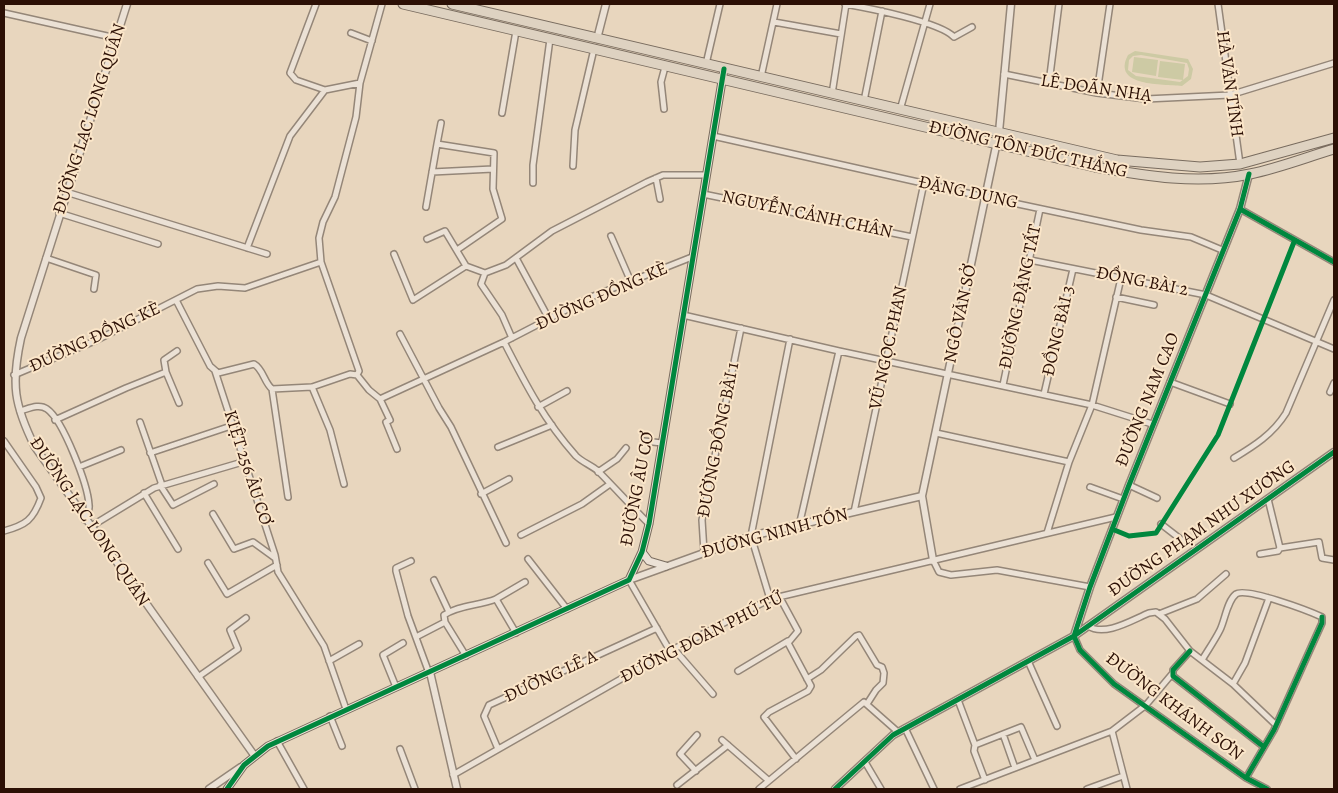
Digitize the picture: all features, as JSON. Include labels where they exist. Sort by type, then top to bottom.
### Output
[{"type":"highway","name":"ĐƯỜNG TÔN ĐỨC THẮNG","points":[[403,4],[997,144],[1142,175],[1175,179],[1209,179],[1249,174],[1334,149]]},
{"type":"highway","name":"ĐƯỜNG TÔN ĐỨC THẮNG","points":[[452,4],[761,78],[1118,160],[1200,167],[1240,164],[1334,138]]},
{"type":"highway","points":[[527,34],[530,22]]},
{"type":"main road","name":"ĐƯỜNG ÂU CƠ","points":[[629,580],[642,552],[649,524],[724,69]]},
{"type":"main road","points":[[642,552],[649,561],[666,566]]},
{"type":"main road","points":[[227,789],[244,765],[254,755],[278,741],[629,580]]},
{"type":"street","name":"ĐƯỜNG LẠC LONG QUÂN","points":[[127,4],[59,213],[22,338],[14,375],[20,411],[35,448],[254,755]]},
{"type":"street","points":[[316,4],[290,73],[296,80],[325,90],[360,84]]},
{"type":"street","points":[[382,4],[360,84],[356,117],[335,197],[323,222],[319,238],[321,262],[359,371],[358,375],[369,390],[380,399],[390,420],[386,422],[397,449]]},
{"type":"street","points":[[597,39],[606,4]]},
{"type":"street","points":[[706,64],[720,4]]},
{"type":"street","points":[[761,78],[777,4]]},
{"type":"street","points":[[832,94],[846,4],[882,11],[947,31],[954,37],[972,27]]},
{"type":"street","points":[[900,110],[930,4]]},
{"type":"street","name":"NGÔ VĂN SỞ","points":[[922,496],[997,144],[1012,4]]},
{"type":"street","points":[[1049,83],[1059,4]]},
{"type":"street","points":[[1097,93],[1110,4]]},
{"type":"street","name":"HÀ VĂN TÍNH","points":[[1218,4],[1240,164]]},
{"type":"street","points":[[864,101],[882,11]]},
{"type":"street","points":[[4,13],[116,38]]},
{"type":"street","points":[[774,22],[841,34]]},
{"type":"street","points":[[502,113],[516,31]]},
{"type":"street","points":[[351,33],[372,41]]},
{"type":"street","points":[[533,183],[533,165],[550,39]]},
{"type":"street","points":[[573,166],[575,130],[594,50]]},
{"type":"street","name":"LÊ DOÃN NHẠ","points":[[1004,74],[1097,93],[1146,99],[1230,95],[1334,63]]},
{"type":"street","points":[[664,109],[661,82],[665,67]]},
{"type":"street","points":[[247,248],[290,136],[325,90]]},
{"type":"street","points":[[426,207],[441,124]]},
{"type":"street","name":"ĐẶNG DUNG","points":[[713,136],[1040,209],[1191,237],[1222,250]]},
{"type":"street","points":[[437,144],[493,152],[494,155],[493,194],[502,219],[457,250]]},
{"type":"street","points":[[432,172],[493,169]]},
{"type":"street","name":"ĐƯỜNG NAM CAO","points":[[1074,636],[1090,587],[1152,424],[1240,209],[1249,174]]},
{"type":"street","points":[[427,239],[445,231],[466,266],[485,273],[506,265],[552,231],[656,178],[663,175],[706,175]]},
{"type":"street","points":[[656,178],[660,199]]},
{"type":"street","name":"VŨ NGỌC PHAN","points":[[854,512],[924,183]]},
{"type":"street","points":[[66,192],[267,254]]},
{"type":"street","name":"NGUYỄN CẢNH CHÂN","points":[[703,194],[912,237]]},
{"type":"street","name":"ĐƯỜNG ĐẶNG TẤT","points":[[1002,385],[1040,209]]},
{"type":"street","points":[[1240,209],[1334,262]]},
{"type":"street","points":[[59,213],[158,244]]},
{"type":"street","points":[[610,236],[631,282]]},
{"type":"street","points":[[394,254],[413,300],[466,266]]},
{"type":"street","name":"ĐƯỜNG ĐỒNG KÈ","points":[[380,399],[504,342],[592,297],[692,257]]},
{"type":"street","points":[[46,258],[96,275],[94,290]]},
{"type":"street","points":[[516,258],[549,319]]},
{"type":"street","name":"ĐỒNG BÀI 2","points":[[1030,260],[1206,295],[1334,349]]},
{"type":"street","name":"ĐƯỜNG ĐỒNG KÈ","points":[[14,375],[97,340],[197,290],[218,286],[245,288],[321,262]]},
{"type":"street","name":"ĐỒNG BÀI 3","points":[[1044,394],[1074,269]]},
{"type":"street","points":[[485,273],[481,284],[502,315],[512,338]]},
{"type":"street","points":[[1046,533],[1068,462],[1092,405],[1121,278]]},
{"type":"street","points":[[1116,297],[1154,305]]},
{"type":"street","name":"ĐƯỜNG ĐỒNG KÈ","points":[[176,300],[214,371]]},
{"type":"street","points":[[1234,458],[1261,441],[1279,424],[1286,414],[1334,300]]},
{"type":"street","points":[[683,315],[839,351],[948,372],[1092,405],[1152,424]]},
{"type":"street","name":"ĐƯỜNG ĐỒNG BÀI 1","points":[[704,552],[702,520],[741,328]]},
{"type":"street","points":[[400,334],[451,427],[506,543]]},
{"type":"street","points":[[770,599],[751,536],[790,339]]},
{"type":"street","points":[[504,342],[538,407],[578,458],[588,463],[598,472],[649,524]]},
{"type":"street","points":[[176,351],[164,360],[164,373],[179,403]]},
{"type":"street","points":[[799,526],[839,351]]},
{"type":"street","points":[[214,371],[222,372],[254,364],[258,366],[266,384],[272,389],[288,497]]},
{"type":"street","name":"KIỆT 256 ÂU CƠ","points":[[214,371],[246,461],[276,558],[278,572],[324,646],[346,709]]},
{"type":"street","points":[[55,420],[164,373]]},
{"type":"street","points":[[272,389],[312,387],[350,374],[358,375]]},
{"type":"street","points":[[1170,382],[1230,404]]},
{"type":"street","points":[[1330,392],[1334,383]]},
{"type":"street","points":[[312,387],[330,430],[344,484]]},
{"type":"street","points":[[538,407],[567,391]]},
{"type":"street","points":[[20,411],[38,406],[47,409],[70,444],[79,467],[90,506],[85,520]]},
{"type":"street","points":[[140,422],[161,485],[173,505],[214,484]]},
{"type":"street","points":[[150,453],[234,425]]},
{"type":"street","points":[[498,447],[552,425]]},
{"type":"street","points":[[936,433],[1068,462]]},
{"type":"street","points":[[4,441],[36,487],[41,498],[36,512],[29,521],[4,531]]},
{"type":"street","points":[[644,441],[662,443]]},
{"type":"street","name":"ĐƯỜNG ÂU CƠ","points":[[598,472],[617,459],[626,448]]},
{"type":"street","points":[[79,467],[120,450]]},
{"type":"street","name":"ĐƯỜNG PHẠM NHƯ XƯƠNG","points":[[835,789],[898,732],[1074,636],[1334,452]]},
{"type":"street","points":[[90,527],[144,493],[161,485],[246,461]]},
{"type":"street","points":[[482,494],[509,479]]},
{"type":"street","points":[[521,535],[582,504],[610,484]]},
{"type":"street","points":[[1129,485],[1157,498]]},
{"type":"street","points":[[1090,487],[1123,499]]},
{"type":"street","points":[[144,493],[178,549]]},
{"type":"street","points":[[922,496],[933,560],[938,572],[951,575],[997,570],[1090,587]]},
{"type":"street","name":"ĐƯỜNG NINH TỐN","points":[[629,580],[751,536],[922,496]]},
{"type":"street","name":"ĐƯỜNG PHẠM NHƯ XƯƠNG","points":[[1268,499],[1280,548]]},
{"type":"street","points":[[213,514],[234,549],[253,542],[276,558]]},
{"type":"street","name":"ĐƯỜNG ĐOÀN PHÚ TỨ","points":[[453,775],[672,650],[770,599],[1116,517]]},
{"type":"street","points":[[1161,524],[1183,541]]},
{"type":"street","points":[[1260,554],[1278,551],[1280,548],[1319,542],[1322,558],[1334,560]]},
{"type":"street","points":[[528,559],[567,609]]},
{"type":"street","points":[[411,561],[396,569],[416,637],[429,672],[457,789]]},
{"type":"street","points":[[208,564],[227,594],[277,565]]},
{"type":"street","name":"ĐƯỜNG PHẠM NHƯ XƯƠNG","points":[[1088,626],[1094,630],[1103,630],[1149,613],[1159,614],[1192,601],[1226,574]]},
{"type":"street","points":[[434,580],[449,612]]},
{"type":"street","points":[[629,580],[672,650],[713,694]]},
{"type":"street","points":[[466,656],[445,622],[444,615],[462,606],[479,606],[496,599],[525,582]]},
{"type":"street","points":[[1202,660],[1220,630],[1232,599],[1237,594],[1243,592],[1269,598],[1322,617],[1322,623],[1276,725],[1246,778]]},
{"type":"street","points":[[738,671],[788,641],[798,632],[780,596]]},
{"type":"street","points":[[1233,684],[1245,663],[1269,598]]},
{"type":"street","points":[[496,599],[516,633]]},
{"type":"street","points":[[1159,614],[1190,651],[1233,684],[1276,725]]},
{"type":"street","points":[[198,677],[238,649],[230,630],[246,618]]},
{"type":"street","points":[[416,637],[445,622]]},
{"type":"street","name":"ĐƯỜNG LÊ A","points":[[498,749],[484,716],[489,705],[657,628]]},
{"type":"street","points":[[808,679],[821,670],[856,636],[860,636],[877,666],[883,669],[883,683],[867,704]]},
{"type":"street","name":"ĐƯỜNG KHÁNH SƠN","points":[[1074,636],[1080,650],[1114,684],[1246,778],[1267,789]]},
{"type":"street","points":[[788,641],[811,686],[808,691],[769,712],[764,717],[796,759]]},
{"type":"street","points":[[396,687],[384,655],[403,643]]},
{"type":"street","points":[[329,661],[358,644]]},
{"type":"street","points":[[960,789],[1112,731],[1146,705],[1190,651]]},
{"type":"street","points":[[1028,661],[1057,726]]},
{"type":"street","points":[[1172,674],[1264,747]]},
{"type":"street","points":[[958,700],[975,744],[974,751],[985,780]]},
{"type":"street","points":[[759,789],[864,702],[898,732]]},
{"type":"street","points":[[330,716],[342,746]]},
{"type":"street","points":[[905,728],[934,789]]},
{"type":"street","points":[[975,744],[1023,728],[1035,760]]},
{"type":"street","points":[[1112,731],[1127,789]]},
{"type":"street","points":[[1003,734],[1015,768]]},
{"type":"street","points":[[696,771],[680,753],[697,736]]},
{"type":"street","points":[[722,740],[768,780]]},
{"type":"street","points":[[278,741],[304,789]]},
{"type":"street","points":[[677,785],[728,745]]},
{"type":"street","points":[[400,749],[415,789]]},
{"type":"street","points":[[865,762],[882,789]]},
{"type":"street","points":[[210,789],[244,765]]},
{"type":"street","points":[[1087,789],[1123,776]]},
{"type":"shaded area","points":[[1135,51],[1188,59],[1193,69],[1191,79],[1182,86],[1141,82],[1127,73],[1125,65],[1128,55]],"holes":[[[1141,55],[1187,63],[1189,69],[1188,76],[1180,82],[1136,76],[1128,70],[1129,60],[1133,56]]]},
{"type":"shaded area","points":[[1134,57],[1158,60],[1156,76],[1132,72]]},
{"type":"shaded area","points":[[1160,61],[1185,64],[1183,80],[1158,77]]},
{"type":"cycle path","points":[[227,789],[244,765],[268,746],[629,580],[642,552],[649,524],[724,69]]},
{"type":"cycle path","points":[[1074,636],[1090,587],[1129,485],[1240,209],[1249,174]]},
{"type":"cycle path","points":[[1240,209],[1334,262]]},
{"type":"cycle path","points":[[1112,529],[1129,536],[1156,533],[1218,435],[1294,242]]},
{"type":"cycle path","points":[[835,789],[893,735],[1074,636],[1334,452]]},
{"type":"cycle path","points":[[1246,778],[1274,730],[1322,623],[1322,617]]},
{"type":"cycle path","points":[[1074,636],[1080,650],[1114,684],[1246,778],[1267,789]]},
{"type":"cycle path","points":[[1190,651],[1173,670],[1173,676],[1264,747]]}]
